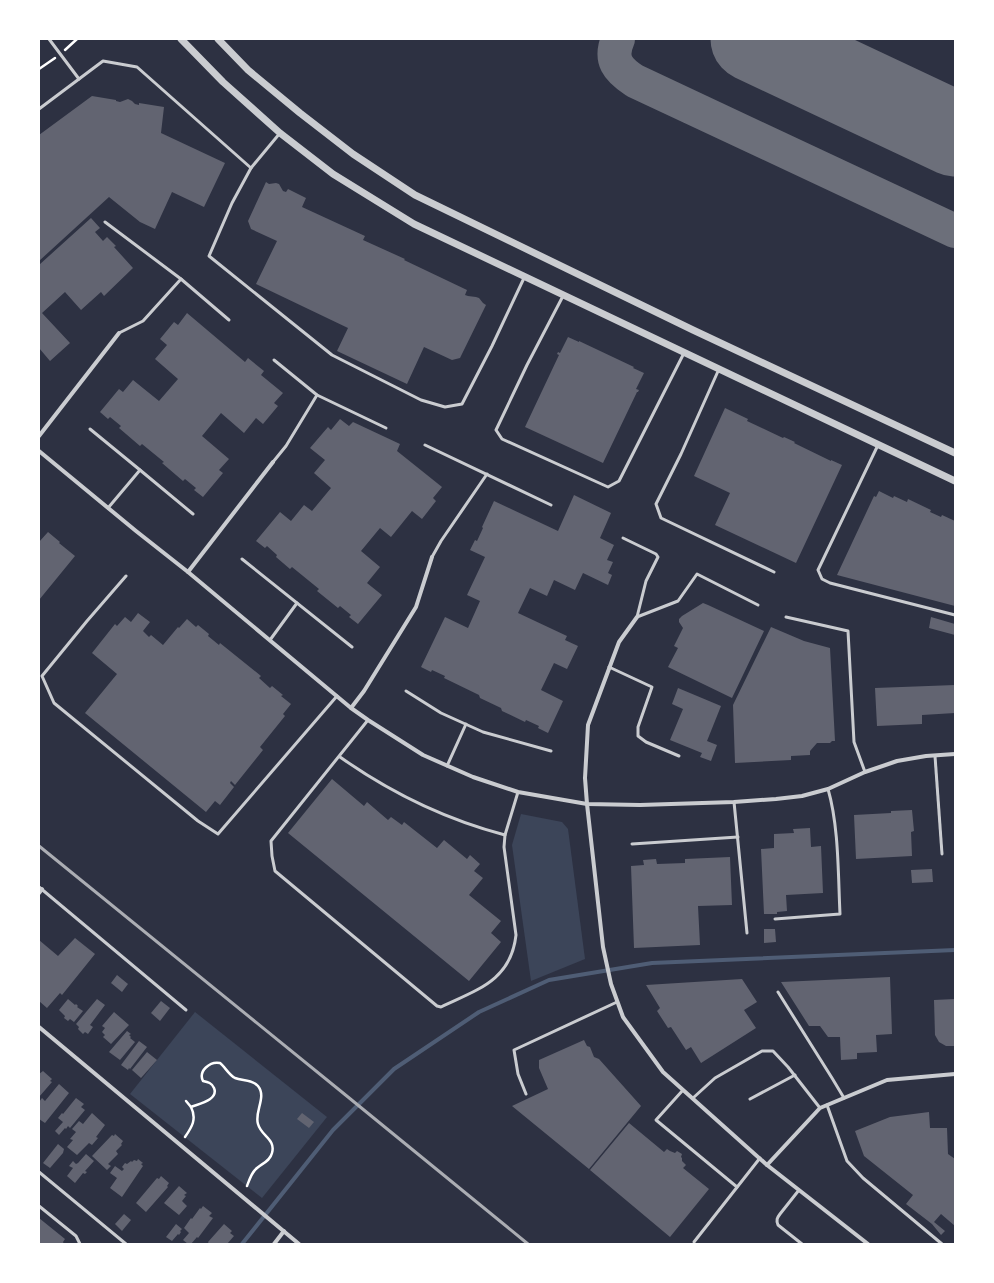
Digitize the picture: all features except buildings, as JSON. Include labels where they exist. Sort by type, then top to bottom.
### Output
[{"type":"street","points":[[181,39],[223,82],[280,133],[333,174],[414,224],[524,278],[955,481]]},
{"type":"street","points":[[218,39],[248,70],[312,123],[353,154],[415,195],[493,234],[955,453]]},
{"type":"street","points":[[39,436],[119,333]]},
{"type":"street","points":[[39,451],[188,572],[351,708],[423,755],[473,777],[518,792],[587,804],[640,805],[776,799],[802,796],[828,789],[865,772],[897,761],[926,756],[955,754]]},
{"type":"street","points":[[188,572],[273,462]]},
{"type":"street","points":[[351,708],[364,691],[416,607],[432,557]]},
{"type":"street","points":[[637,617],[619,642],[588,725],[585,778],[605,955],[611,984],[623,1017],[663,1072],[767,1165],[868,1244]]},
{"type":"street","points":[[39,1027],[299,1244]]},
{"type":"street","points":[[767,1165],[820,1108],[887,1080],[955,1074]]},
{"type":"street","points":[[274,1244],[284,1232]]},
{"type":"lane","points":[[49,39],[79,79]]},
{"type":"lane","points":[[39,109],[103,61],[137,67],[250,168]]},
{"type":"lane","points":[[280,133],[250,168],[232,203],[209,256],[332,355],[421,400],[445,407],[462,404],[492,346],[524,278]]},
{"type":"lane","points":[[105,222],[181,279],[230,320]]},
{"type":"lane","points":[[119,333],[143,321],[181,279]]},
{"type":"lane","points":[[563,296],[527,365],[496,430],[502,439],[608,487],[618,482],[684,353]]},
{"type":"lane","points":[[274,360],[317,396],[386,428]]},
{"type":"lane","points":[[719,369],[681,454],[656,504],[661,518],[774,572]]},
{"type":"lane","points":[[273,462],[286,446],[317,396]]},
{"type":"lane","points":[[90,430],[194,514]]},
{"type":"lane","points":[[425,445],[551,505]]},
{"type":"lane","points":[[878,445],[818,570],[822,579],[830,583],[955,615]]},
{"type":"lane","points":[[108,508],[140,470]]},
{"type":"lane","points":[[432,557],[441,541],[487,474]]},
{"type":"lane","points":[[623,538],[656,554],[658,557],[646,581],[637,617]]},
{"type":"lane","points":[[242,559],[352,647]]},
{"type":"lane","points":[[637,617],[678,601],[698,574],[758,605]]},
{"type":"lane","points":[[126,576],[42,676],[54,703],[198,821],[218,834],[337,696]]},
{"type":"lane","points":[[270,640],[297,603]]},
{"type":"lane","points":[[786,617],[848,631],[854,742],[865,772]]},
{"type":"lane","points":[[609,667],[652,687],[638,727],[638,736],[646,742],[679,756]]},
{"type":"lane","points":[[406,691],[441,713],[483,732],[551,752]]},
{"type":"lane","points":[[368,720],[340,757],[271,841],[275,870],[437,1006],[441,1007],[492,981],[502,971],[510,959],[515,945],[516,935],[504,847],[505,835],[518,792]]},
{"type":"lane","points":[[447,766],[466,724]]},
{"type":"lane","points":[[935,756],[942,854]]},
{"type":"lane","points":[[340,757],[378,782],[422,806],[453,819],[505,835]]},
{"type":"lane","points":[[775,918],[840,914],[833,806],[828,789]]},
{"type":"lane","points":[[734,802],[747,933]]},
{"type":"lane","points":[[632,844],[738,837]]},
{"type":"lane","points":[[40,890],[186,1010]]},
{"type":"lane","points":[[778,992],[844,1098]]},
{"type":"lane","points":[[526,1094],[518,1074],[514,1050],[618,1002]]},
{"type":"lane","points":[[693,1098],[715,1078],[762,1051],[773,1051],[795,1075],[820,1108]]},
{"type":"lane","points":[[750,1100],[795,1075]]},
{"type":"lane","points":[[683,1090],[656,1120],[737,1187]]},
{"type":"lane","points":[[827,1105],[847,1161],[863,1178],[942,1244]]},
{"type":"lane","points":[[694,1242],[760,1158]]},
{"type":"lane","points":[[39,1172],[126,1244]]},
{"type":"lane","points":[[799,1190],[777,1218],[777,1222],[778,1225],[802,1244]]},
{"type":"lane","points":[[39,1206],[76,1236],[80,1244]]},
{"type":"lane","points":[[117,1244],[121,1240]]},
{"type":"path","points":[[191,1107],[209,1100],[213,1096],[215,1091],[213,1086],[203,1081],[202,1077],[206,1068],[216,1062],[220,1063],[231,1076],[236,1079],[250,1081],[257,1085],[260,1090],[261,1100],[257,1116],[257,1124],[260,1130],[271,1141],[273,1146],[270,1158],[255,1170],[246,1186]]},
{"type":"path","points":[[185,1137],[195,1114],[186,1101]]},
{"type":"shaded area","points":[[521,814],[562,822],[568,829],[585,959],[531,981],[512,845]]},
{"type":"shaded area","points":[[195,1012],[327,1117],[262,1198],[130,1094]]},
{"type":"waterway","points":[[242,1244],[333,1130],[394,1069],[479,1012],[549,980],[652,963],[955,950]]},
{"type":"taxiway","points":[[618,39],[614,53],[617,64],[624,73],[635,81],[955,231]]},
{"type":"runway","points":[[753,39],[955,134]]},
{"type":"railway","points":[[39,846],[528,1244]]}]
